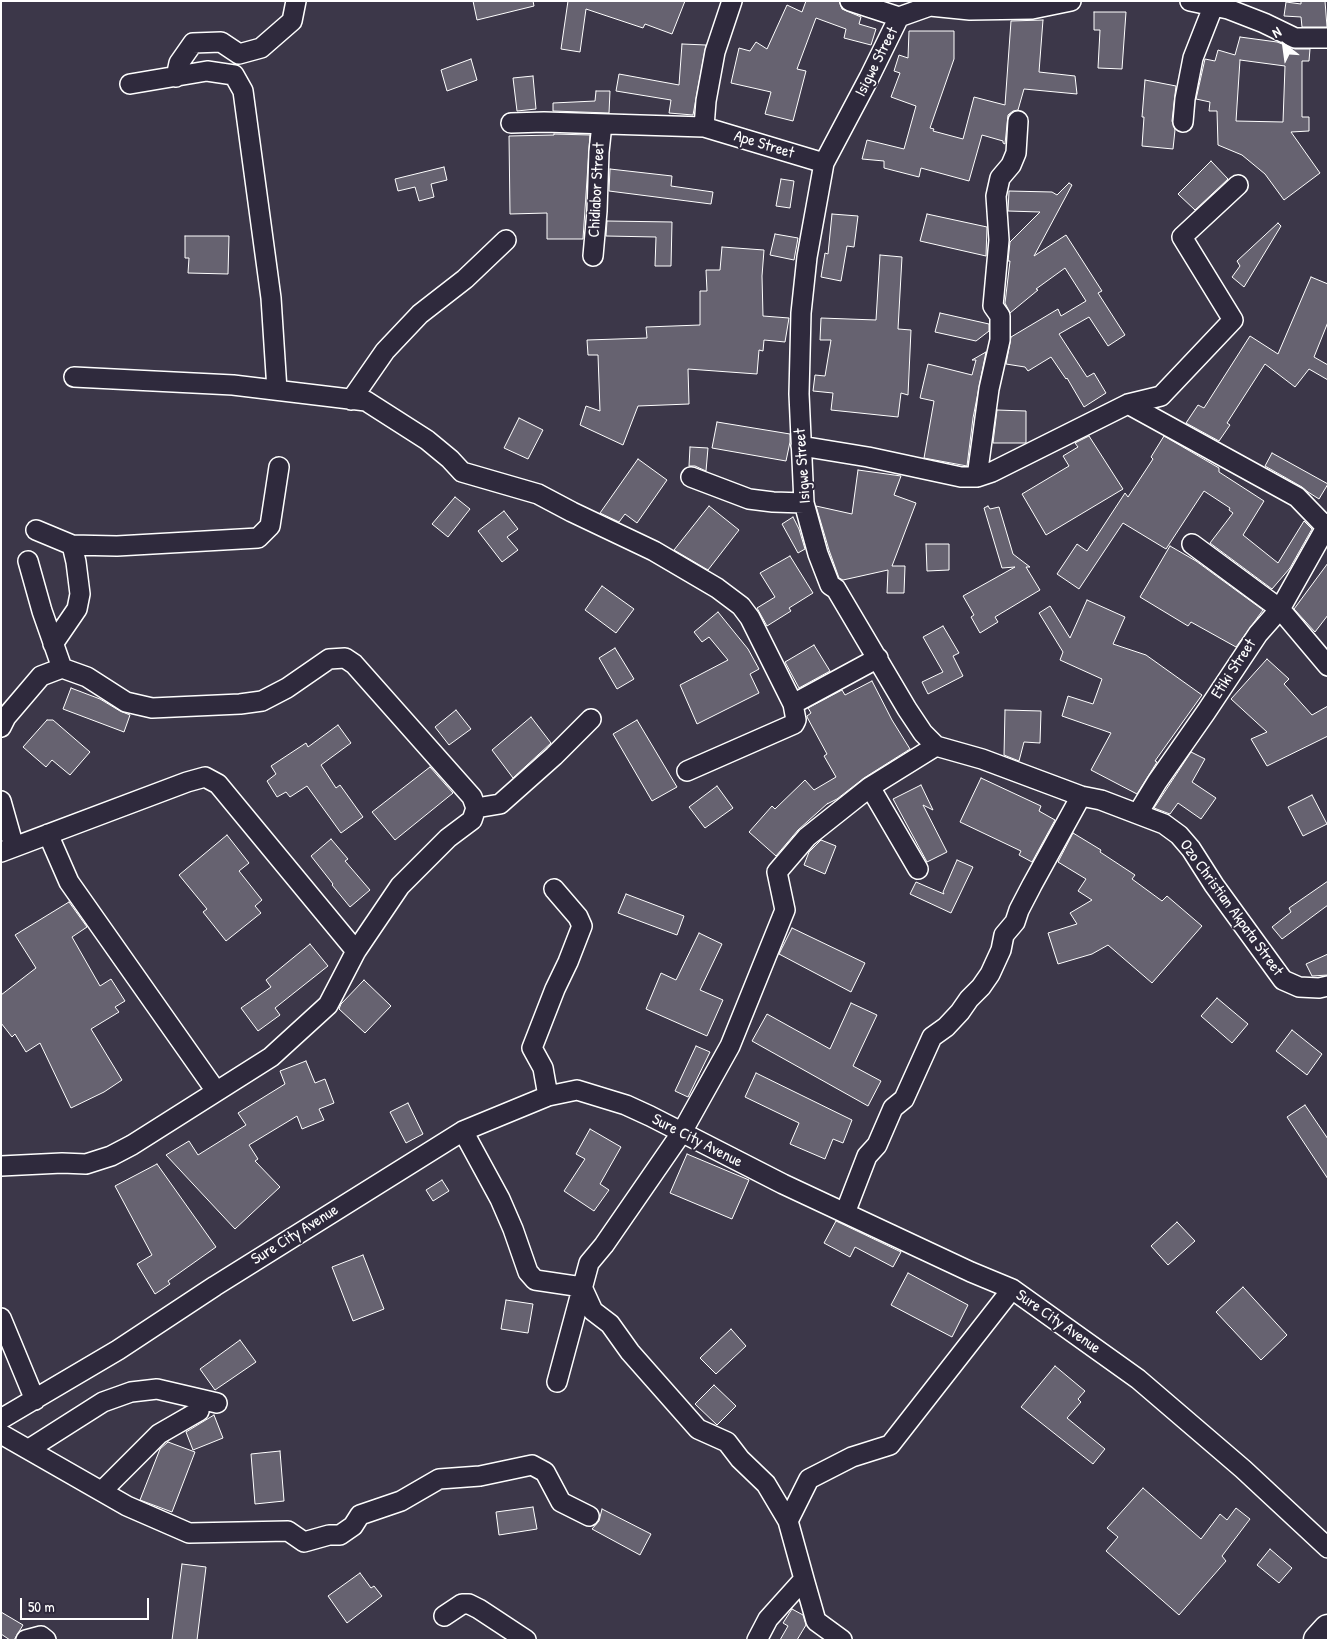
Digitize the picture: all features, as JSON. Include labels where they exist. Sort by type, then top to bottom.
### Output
[{"type":"highway","points":[[1318,1640],[1328,1629]]},
{"type":"street","points":[[176,76],[179,63],[193,43],[221,42],[239,54],[261,48],[292,21],[296,1]]},
{"type":"street","points":[[704,127],[706,101],[715,52],[732,1]]},
{"type":"street","points":[[850,1],[899,17],[930,6],[970,10],[1032,10],[1071,1]]},
{"type":"street","points":[[1190,1],[1224,6],[1295,38],[1328,38]]},
{"type":"street","points":[[1183,122],[1184,99],[1193,58],[1224,6]]},
{"type":"street","name":"Isigwe Street","points":[[899,17],[824,163],[807,257],[801,313],[799,394],[801,446],[804,503],[818,554],[830,585],[836,589],[907,709],[923,733],[936,746]]},
{"type":"street","points":[[130,84],[207,71],[234,75],[243,91],[271,298],[277,390]]},
{"type":"street","points":[[977,477],[989,390],[1000,340],[1000,316],[993,306],[999,240],[996,196],[1000,178],[1011,165],[1016,153],[1018,121]]},
{"type":"street","name":"Ape Street","points":[[511,123],[704,127],[824,163]]},
{"type":"street","name":"Chidiabor Street","points":[[593,256],[602,124]]},
{"type":"street","points":[[801,446],[868,457],[961,477],[977,477],[992,472],[1128,404],[1160,396],[1233,320],[1182,237],[1238,185]]},
{"type":"street","points":[[351,400],[385,351],[420,314],[465,279],[506,240]]},
{"type":"street","points":[[74,377],[233,385],[366,401],[427,440],[462,472],[538,494],[654,551],[716,588],[741,606],[750,618],[793,704],[796,716],[794,724],[688,772]]},
{"type":"street","points":[[1128,404],[1297,497],[1327,526]]},
{"type":"street","points":[[36,530],[72,546],[116,546],[258,538],[270,526],[279,467]]},
{"type":"street","points":[[691,477],[749,499],[804,503]]},
{"type":"street","name":"Etiki Street","points":[[1138,813],[1258,634],[1280,610],[1327,526]]},
{"type":"street","points":[[1192,544],[1280,610],[1324,655]]},
{"type":"street","points":[[53,644],[77,609],[80,594],[72,546]]},
{"type":"street","points":[[28,561],[62,668]]},
{"type":"street","points":[[1,727],[6,716],[42,676],[62,668],[87,677],[126,702],[152,708],[240,704],[262,701],[287,688],[329,659],[344,658],[354,664],[472,797],[476,808],[472,820],[448,838],[400,886],[356,951],[328,1005],[271,1057],[132,1145],[111,1156],[86,1164],[62,1163],[1,1166]]},
{"type":"street","points":[[793,704],[878,658]]},
{"type":"street","points":[[476,808],[500,804],[554,756],[591,719]]},
{"type":"street","points":[[556,1382],[589,1264],[682,1132],[730,1046],[785,910],[777,872],[807,837],[870,787],[936,746],[982,759],[1081,796],[1032,885],[1015,922],[1004,935],[1001,950],[990,974],[946,1027],[932,1036],[904,1099],[892,1108],[877,1145],[867,1156],[845,1213]]},
{"type":"street","points":[[1,801],[8,850],[204,777],[218,784],[356,951]]},
{"type":"street","points":[[870,787],[918,869]]},
{"type":"street","name":"Ozo Christian Akpata Street","points":[[1081,796],[1101,800],[1138,813],[1164,824],[1179,835],[1191,849],[1214,885],[1283,980],[1299,987],[1319,988],[1328,986]]},
{"type":"street","points":[[48,834],[69,882],[216,1091]]},
{"type":"street","points":[[548,1096],[543,1068],[532,1048],[582,926],[578,916],[554,888]]},
{"type":"street","name":"Sure City Avenue","points":[[1,1419],[118,1350],[215,1286],[463,1130],[548,1096],[577,1090],[626,1105],[682,1132],[725,1156],[970,1272],[1012,1289],[1138,1379],[1243,1469],[1328,1548]]},
{"type":"street","points":[[463,1130],[514,1229],[528,1272],[535,1280],[582,1287]]},
{"type":"street","points":[[582,1287],[593,1311],[610,1324],[630,1352],[698,1430],[727,1442],[740,1459],[766,1484],[788,1521],[816,1621],[842,1640]]},
{"type":"street","points":[[788,1521],[809,1479],[852,1457],[890,1445],[1012,1289]]},
{"type":"street","points":[[1,1318],[34,1400]]},
{"type":"street","points":[[29,1449],[103,1402],[130,1392],[157,1389],[217,1403]]},
{"type":"street","points":[[102,1491],[159,1434],[199,1411]]},
{"type":"street","points":[[1,1434],[127,1506],[189,1533],[288,1531],[304,1542],[329,1535],[340,1535],[353,1526],[360,1515],[401,1500],[439,1479],[480,1476],[532,1465],[545,1472],[561,1502],[589,1516]]},
{"type":"street","points":[[757,1640],[768,1619],[804,1580]]},
{"type":"street","points":[[444,1616],[462,1604],[469,1604],[479,1608],[526,1640]]},
{"type":"street","points":[[26,1640],[41,1636],[46,1640]]},
{"type":"building","points":[[473,1],[533,1],[534,6],[477,20]]},
{"type":"building","points":[[568,1],[685,1],[672,34],[645,24],[643,28],[586,9],[580,52],[561,49]]},
{"type":"building","points":[[806,1],[839,1],[842,9],[861,17],[859,24],[876,29],[871,45],[844,38],[846,29],[816,18],[797,69],[806,71],[793,121],[765,114],[771,92],[731,83],[739,48],[750,51],[756,42],[767,49],[787,5],[802,12]]},
{"type":"building","points":[[1301,1],[1325,1],[1327,27],[1302,27],[1301,17],[1284,16],[1286,2],[1301,4]]},
{"type":"building","points":[[1094,12],[1126,12],[1122,69],[1098,68],[1100,30],[1094,30]]},
{"type":"building","points":[[1043,20],[1039,72],[1075,76],[1077,94],[1024,89],[1018,110],[1008,115],[1005,144],[1003,141],[982,135],[969,181],[921,168],[919,177],[884,168],[884,161],[862,159],[867,140],[904,149],[916,106],[891,97],[900,73],[894,71],[899,55],[908,58],[909,31],[954,31],[954,59],[930,128],[934,129],[933,131],[963,139],[974,97],[1005,105],[1011,21]]},
{"type":"building","points":[[1240,37],[1277,42],[1295,49],[1310,49],[1309,61],[1302,61],[1302,117],[1309,117],[1309,131],[1291,132],[1320,173],[1284,200],[1265,174],[1242,155],[1218,145],[1217,111],[1209,111],[1210,102],[1196,99],[1205,59],[1215,61],[1218,50],[1235,55]],"holes":[[[1240,60],[1285,66],[1283,122],[1236,121]]]},
{"type":"building","points":[[682,44],[706,45],[693,115],[669,113],[671,100],[616,91],[619,74],[679,85]]},
{"type":"building","points":[[471,59],[477,80],[447,91],[441,70]]},
{"type":"building","points":[[533,76],[536,109],[517,111],[513,78]]},
{"type":"building","points":[[1145,80],[1176,86],[1172,121],[1175,130],[1173,149],[1142,146]]},
{"type":"building","points":[[596,91],[610,91],[609,113],[553,111],[553,103],[595,101]]},
{"type":"building","points":[[590,135],[583,239],[547,239],[547,213],[510,214],[509,136]]},
{"type":"building","points":[[1211,161],[1228,179],[1195,210],[1178,194]]},
{"type":"building","points":[[444,167],[447,180],[431,184],[434,197],[419,201],[415,187],[398,191],[395,179]]},
{"type":"building","points":[[610,169],[672,176],[671,186],[713,192],[711,204],[609,191]]},
{"type":"building","points":[[781,179],[794,181],[790,208],[776,206]]},
{"type":"building","points":[[1069,183],[1072,185],[1034,256],[1066,235],[1102,291],[1098,293],[1125,335],[1108,346],[1089,317],[1059,334],[1087,377],[1094,373],[1106,393],[1084,407],[1067,378],[1051,357],[1028,371],[1025,367],[1006,364],[1011,337],[1058,309],[1061,316],[1086,301],[1065,268],[1036,289],[1038,290],[1010,313],[1005,303],[1010,261],[1008,261],[1010,242],[1040,212],[1008,211],[1009,191],[1052,192],[1057,195]]},
{"type":"building","points":[[832,214],[858,216],[854,247],[847,246],[841,281],[821,277],[825,253],[828,254]]},
{"type":"building","points":[[927,214],[987,227],[986,256],[920,241]]},
{"type":"building","points":[[607,221],[672,222],[671,266],[655,266],[656,237],[606,236]]},
{"type":"building","points":[[1278,223],[1281,226],[1244,287],[1232,277],[1240,266],[1237,261]]},
{"type":"building","points":[[775,234],[798,238],[794,260],[770,255]]},
{"type":"building","points":[[185,236],[229,236],[228,274],[188,273],[189,258],[185,258]]},
{"type":"building","points":[[722,247],[764,250],[762,276],[763,316],[789,318],[785,342],[764,340],[763,351],[759,350],[757,374],[688,369],[689,404],[638,406],[623,445],[580,425],[586,406],[600,411],[598,355],[588,355],[587,340],[647,338],[646,327],[700,325],[700,291],[707,291],[706,270],[720,270]]},
{"type":"building","points":[[880,255],[902,257],[898,329],[911,330],[908,395],[901,393],[898,417],[831,410],[833,393],[813,391],[815,375],[825,376],[831,340],[820,340],[821,318],[876,320]]},
{"type":"building","points":[[1311,277],[1328,284],[1328,322],[1314,357],[1328,365],[1328,380],[1309,369],[1295,387],[1265,364],[1227,423],[1230,425],[1219,441],[1186,423],[1198,405],[1204,408],[1250,336],[1278,354]]},
{"type":"building","points":[[940,313],[989,324],[989,331],[976,341],[935,332]]},
{"type":"building","points":[[986,352],[973,418],[967,466],[924,458],[934,401],[920,398],[928,364],[972,375],[976,360],[972,360]]},
{"type":"building","points":[[997,410],[1026,411],[1026,443],[993,443]]},
{"type":"building","points":[[519,418],[543,430],[528,459],[504,448]]},
{"type":"building","points":[[717,422],[790,434],[786,461],[712,448]]},
{"type":"building","points":[[1089,436],[1123,489],[1046,535],[1022,494],[1069,466],[1063,456],[1078,447],[1075,443]]},
{"type":"building","points":[[1164,436],[1219,468],[1219,472],[1264,501],[1243,535],[1278,563],[1304,521],[1312,529],[1290,568],[1272,589],[1210,543],[1233,513],[1229,510],[1230,508],[1204,491],[1166,549],[1123,523],[1079,589],[1057,574],[1077,544],[1087,551],[1125,493],[1128,497],[1153,459],[1151,457]]},
{"type":"building","points":[[690,447],[708,448],[706,471],[695,466],[689,466]]},
{"type":"building","points":[[1272,453],[1328,484],[1319,499],[1265,466]]},
{"type":"building","points":[[638,459],[667,480],[637,523],[625,514],[619,522],[600,513]]},
{"type":"building","points":[[858,470],[901,476],[894,495],[916,503],[892,566],[905,566],[904,593],[887,593],[888,570],[843,580],[839,578],[816,506],[852,514]]},
{"type":"building","points":[[455,497],[470,509],[448,537],[432,524]]},
{"type":"building","points":[[709,506],[739,530],[708,570],[674,550]]},
{"type":"building","points":[[988,506],[990,509],[999,507],[1013,554],[1030,567],[1026,567],[1040,590],[995,617],[998,622],[980,633],[971,617],[974,615],[963,596],[1015,567],[1002,568],[984,508]]},
{"type":"building","points":[[504,511],[518,529],[507,537],[518,550],[502,562],[478,531]]},
{"type":"building","points":[[793,517],[805,549],[798,553],[782,524]]},
{"type":"building","points":[[926,544],[949,544],[949,570],[927,571]]},
{"type":"building","points":[[1170,546],[1196,561],[1263,610],[1236,647],[1191,622],[1188,626],[1140,597]]},
{"type":"building","points":[[790,556],[813,593],[789,608],[791,611],[767,626],[757,608],[775,597],[760,573]]},
{"type":"building","points":[[1328,563],[1328,615],[1315,632],[1294,609]]},
{"type":"building","points":[[602,586],[634,609],[616,633],[585,610]]},
{"type":"building","points":[[1087,600],[1125,617],[1113,644],[1146,655],[1202,695],[1155,761],[1157,762],[1137,794],[1091,770],[1111,733],[1062,716],[1068,696],[1093,704],[1102,679],[1060,660],[1063,652],[1039,613],[1050,606],[1070,638]]},
{"type":"building","points":[[718,612],[748,649],[759,669],[750,674],[759,693],[697,724],[680,685],[728,660],[709,637],[702,642],[694,632]]},
{"type":"building","points":[[943,626],[959,653],[953,656],[963,676],[928,694],[922,682],[943,672],[923,637]]},
{"type":"building","points":[[814,645],[830,671],[799,688],[785,662]]},
{"type":"building","points":[[615,648],[634,679],[617,689],[599,658]]},
{"type":"building","points":[[1267,659],[1289,679],[1284,684],[1312,715],[1328,706],[1328,736],[1267,766],[1251,739],[1267,732],[1231,699]]},
{"type":"building","points":[[872,681],[892,720],[910,749],[864,778],[837,799],[828,803],[798,830],[776,856],[749,832],[772,806],[775,809],[805,780],[814,790],[836,777],[824,756],[827,754],[807,717],[811,713],[808,708],[842,690],[845,695]]},
{"type":"building","points":[[71,688],[100,699],[130,715],[124,732],[63,709]]},
{"type":"building","points":[[456,710],[471,729],[449,745],[435,727]]},
{"type":"building","points":[[1005,710],[1041,711],[1040,743],[1024,742],[1019,761],[1004,755]]},
{"type":"building","points":[[531,717],[551,743],[513,778],[492,750]]},
{"type":"building","points":[[47,720],[53,720],[90,752],[70,775],[52,760],[46,767],[23,747]]},
{"type":"building","points":[[637,720],[677,787],[652,801],[613,734]]},
{"type":"building","points":[[338,725],[351,743],[321,765],[336,788],[340,785],[363,817],[341,833],[307,786],[290,797],[286,792],[277,797],[267,781],[276,774],[271,766],[306,743],[308,747]]},
{"type":"building","points":[[1191,752],[1205,759],[1192,782],[1216,798],[1201,819],[1178,803],[1170,814],[1154,808]]},
{"type":"building","points":[[430,767],[453,793],[395,840],[372,812]]},
{"type":"building","points":[[981,778],[1041,806],[1039,811],[1055,820],[1032,862],[1019,855],[1021,851],[960,822]]},
{"type":"building","points":[[921,785],[933,810],[923,805],[947,852],[927,862],[893,799]]},
{"type":"building","points":[[717,786],[733,808],[705,828],[689,807]]},
{"type":"building","points":[[1312,795],[1327,824],[1303,836],[1288,807]]},
{"type":"building","points":[[1073,833],[1101,850],[1100,852],[1135,875],[1132,879],[1162,901],[1167,896],[1202,926],[1152,983],[1108,945],[1092,954],[1058,964],[1048,933],[1077,924],[1070,913],[1092,900],[1078,891],[1086,879],[1058,862]]},
{"type":"building","points":[[227,835],[249,863],[239,871],[262,900],[255,906],[261,913],[226,941],[203,912],[207,909],[179,875]]},
{"type":"building","points":[[331,839],[348,859],[345,861],[370,890],[350,907],[311,856]]},
{"type":"building","points":[[821,840],[836,846],[825,874],[804,865],[809,852]]},
{"type":"building","points":[[957,860],[973,867],[951,913],[910,894],[916,882],[944,894],[943,892]]},
{"type":"building","points":[[1328,881],[1328,905],[1282,939],[1272,927],[1291,912],[1289,908]]},
{"type":"building","points":[[626,894],[684,916],[677,935],[618,913]]},
{"type":"building","points":[[69,902],[87,927],[72,937],[100,986],[111,979],[125,1001],[115,1007],[119,1012],[91,1029],[122,1080],[104,1092],[71,1108],[40,1043],[26,1052],[15,1034],[12,1037],[1,1023],[1,995],[36,968],[15,935]]},
{"type":"building","points":[[792,928],[865,963],[851,992],[779,954]]},
{"type":"building","points":[[699,933],[722,944],[700,990],[723,1000],[707,1036],[646,1009],[661,973],[676,980]]},
{"type":"building","points":[[310,944],[328,966],[275,1008],[280,1015],[258,1031],[241,1008],[271,987],[266,980]]},
{"type":"building","points":[[1328,954],[1328,975],[1312,976],[1306,964]]},
{"type":"building","points":[[364,980],[391,1006],[365,1033],[339,1009],[341,1004]]},
{"type":"building","points":[[1217,998],[1248,1024],[1232,1043],[1201,1016]]},
{"type":"building","points":[[851,1003],[877,1015],[853,1066],[881,1081],[868,1106],[752,1041],[767,1014],[830,1049]]},
{"type":"building","points":[[1292,1030],[1322,1054],[1307,1075],[1276,1051]]},
{"type":"building","points":[[696,1046],[710,1052],[688,1097],[675,1091]]},
{"type":"building","points":[[306,1061],[315,1083],[325,1079],[334,1103],[319,1109],[324,1120],[302,1129],[297,1116],[249,1145],[258,1159],[255,1161],[280,1187],[235,1229],[166,1155],[189,1141],[198,1155],[246,1125],[238,1113],[285,1084],[280,1071]]},
{"type":"building","points":[[756,1073],[852,1120],[843,1143],[833,1139],[825,1159],[790,1144],[799,1123],[745,1097]]},
{"type":"building","points":[[408,1103],[423,1134],[406,1143],[390,1112]]},
{"type":"building","points":[[1305,1105],[1328,1139],[1328,1179],[1287,1117]]},
{"type":"building","points":[[590,1129],[621,1147],[600,1184],[609,1190],[594,1211],[564,1191],[585,1159],[576,1154]]},
{"type":"building","points":[[687,1154],[749,1180],[732,1219],[670,1193]]},
{"type":"building","points":[[157,1164],[216,1247],[168,1281],[170,1284],[155,1294],[137,1264],[152,1255],[115,1186]]},
{"type":"building","points":[[442,1180],[449,1191],[433,1201],[426,1190]]},
{"type":"building","points":[[836,1221],[901,1252],[893,1267],[855,1247],[850,1257],[824,1243]]},
{"type":"building","points":[[1177,1222],[1195,1241],[1168,1265],[1151,1246]]},
{"type":"building","points":[[363,1255],[384,1309],[353,1321],[332,1267]]},
{"type":"building","points":[[908,1273],[968,1305],[952,1337],[891,1305]]},
{"type":"building","points":[[1243,1287],[1287,1335],[1261,1360],[1216,1312]]},
{"type":"building","points":[[506,1300],[533,1304],[528,1333],[501,1329]]},
{"type":"building","points":[[731,1329],[746,1346],[716,1374],[700,1358]]},
{"type":"building","points":[[240,1340],[256,1362],[215,1390],[200,1369]]},
{"type":"building","points":[[1055,1366],[1085,1391],[1078,1399],[1081,1402],[1067,1418],[1105,1449],[1093,1464],[1021,1407]]},
{"type":"building","points":[[714,1385],[736,1406],[717,1425],[695,1404]]},
{"type":"building","points":[[214,1415],[223,1438],[193,1450],[186,1432]]},
{"type":"building","points":[[168,1442],[195,1452],[172,1512],[140,1500],[160,1449]]},
{"type":"building","points":[[280,1451],[284,1501],[255,1504],[251,1454]]},
{"type":"building","points":[[1143,1488],[1201,1539],[1220,1514],[1227,1520],[1236,1508],[1250,1519],[1222,1556],[1226,1561],[1179,1615],[1106,1551],[1118,1537],[1107,1528]]},
{"type":"building","points":[[533,1507],[537,1529],[499,1535],[496,1512]]},
{"type":"building","points":[[602,1509],[651,1534],[640,1555],[592,1529],[599,1521]]},
{"type":"building","points":[[1270,1549],[1292,1568],[1279,1583],[1257,1565]]},
{"type":"building","points":[[182,1564],[206,1567],[197,1640],[172,1640]]},
{"type":"building","points":[[360,1573],[371,1588],[374,1586],[382,1596],[347,1623],[328,1596]]},
{"type":"building","points":[[792,1609],[803,1615],[806,1625],[797,1640],[780,1640],[788,1626],[783,1623]]},
{"type":"building","points":[[1,1612],[23,1625],[14,1640],[10,1640],[1,1634]]}]
